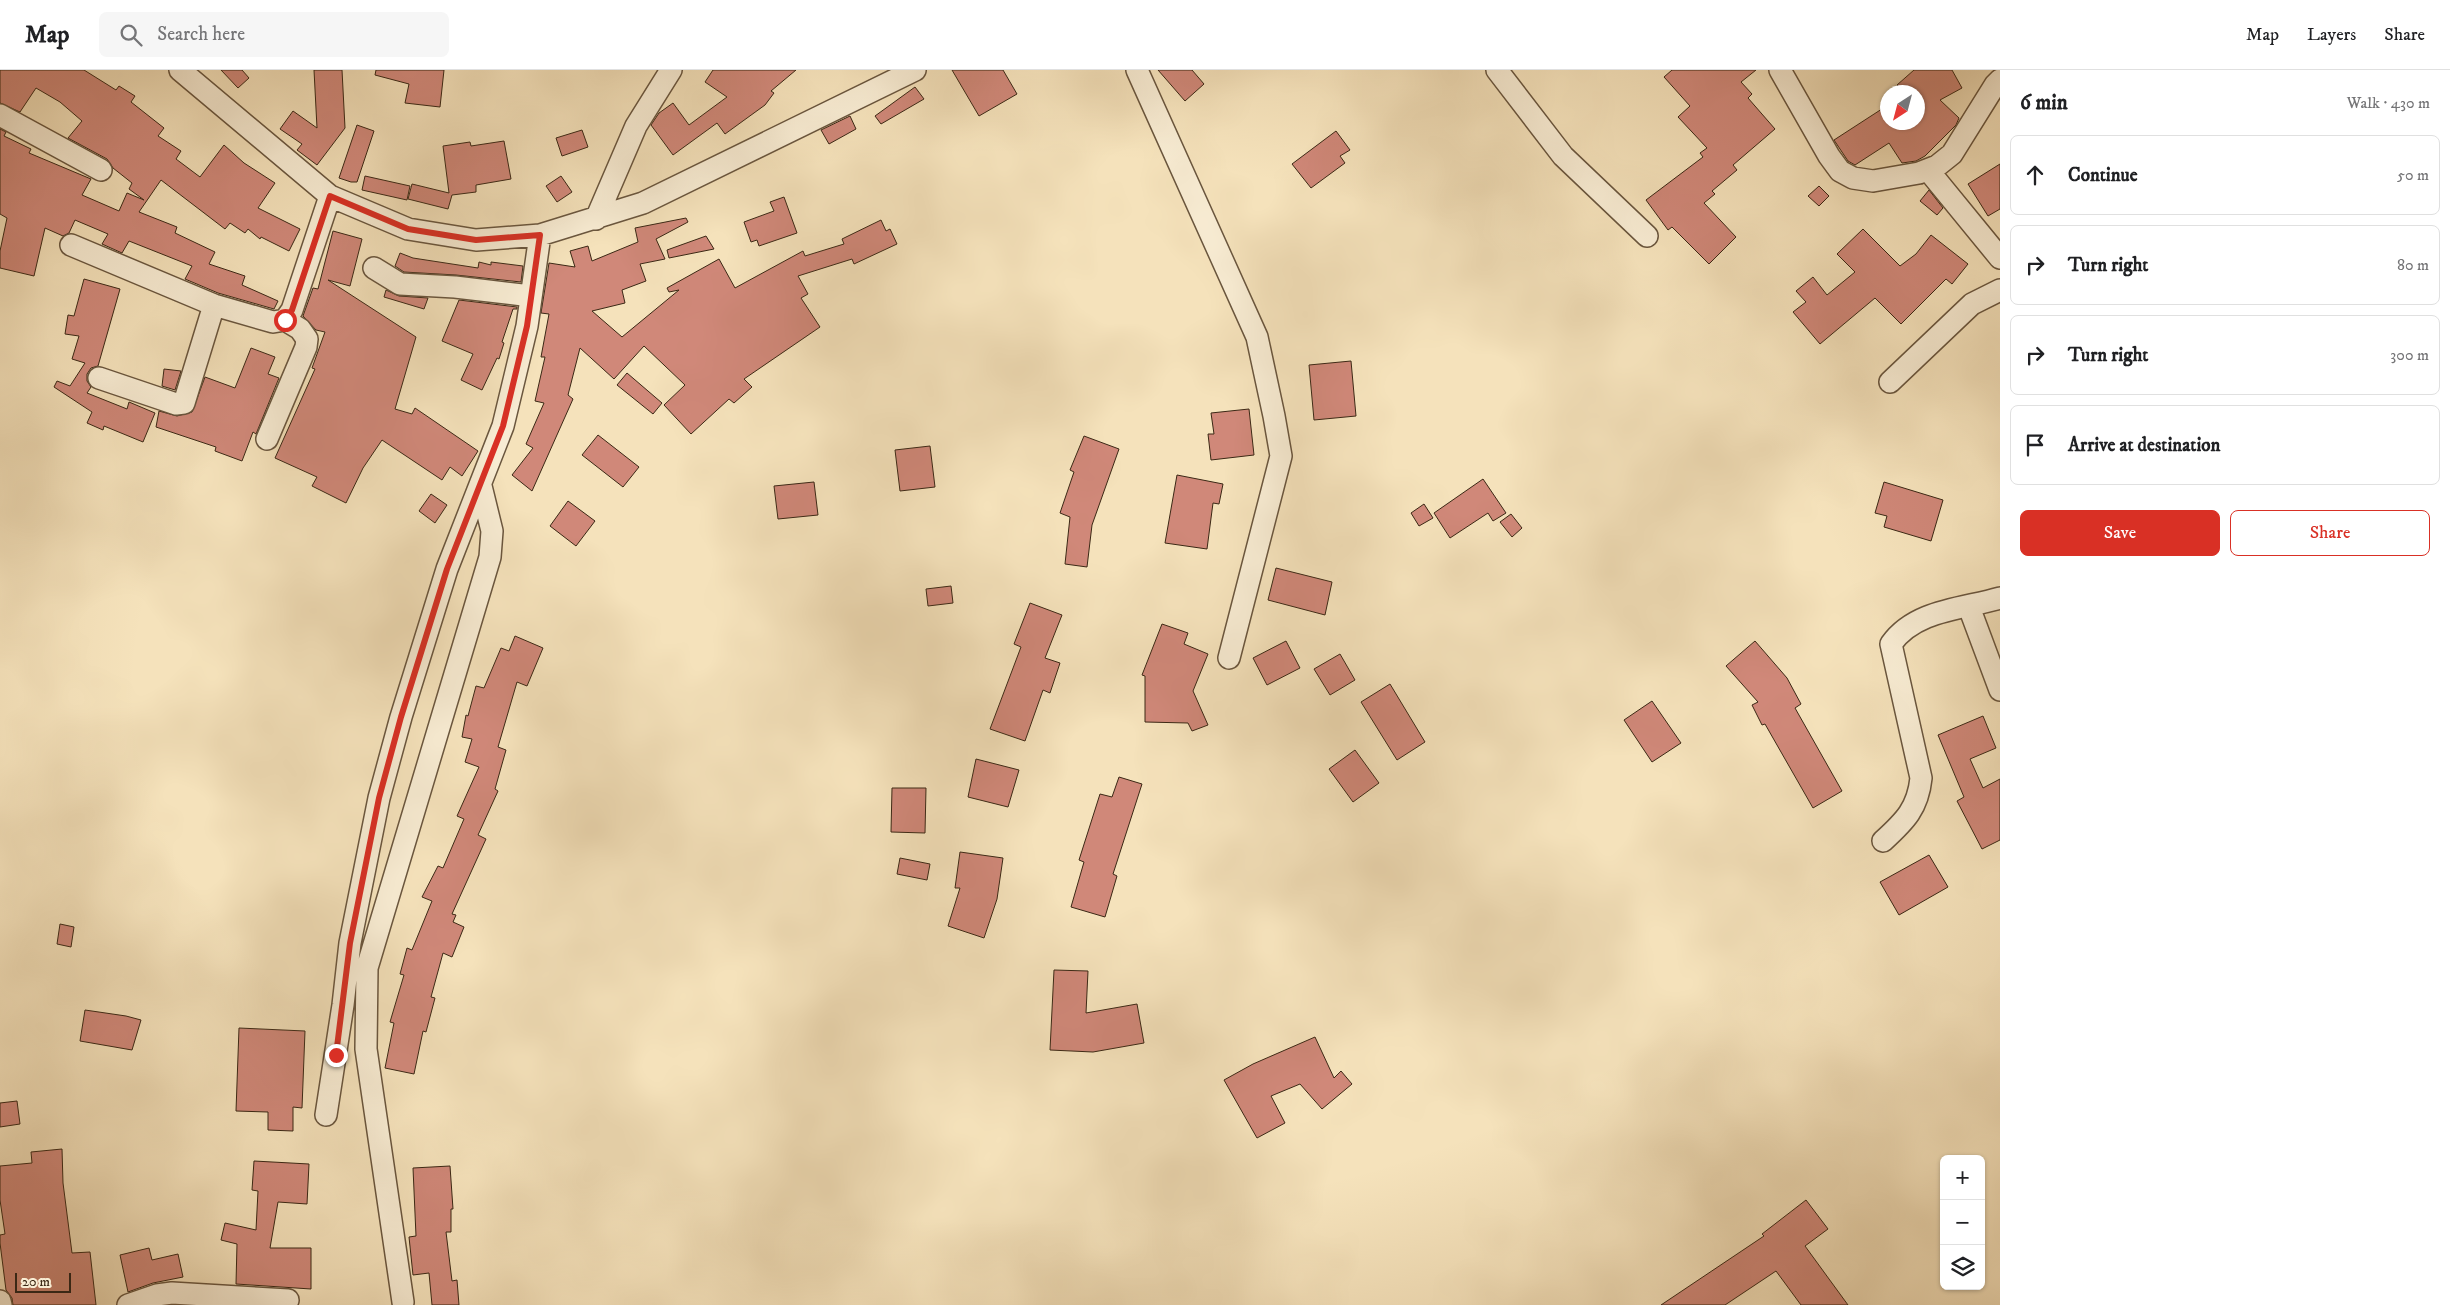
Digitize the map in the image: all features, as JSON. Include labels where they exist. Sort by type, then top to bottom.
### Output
[{"type":"street","points":[[180,70],[330,196],[408,229],[476,240],[540,235],[643,203],[915,70]]},
{"type":"street","points":[[596,219],[636,126],[671,70]]},
{"type":"street","points":[[1137,70],[1257,337],[1281,456],[1230,658]]},
{"type":"street","points":[[1497,70],[1563,156],[1647,236]]},
{"type":"street","points":[[1780,70],[1829,156],[1840,171],[1853,178],[1872,181],[1928,170],[1952,154],[1994,85],[2000,80]]},
{"type":"street","points":[[0,115],[101,170]]},
{"type":"street","points":[[1928,170],[2000,258]]},
{"type":"street","points":[[285,320],[292,310],[330,196]]},
{"type":"street","points":[[326,1114],[343,1005],[350,943],[379,798],[401,717],[447,569],[503,426],[527,326],[540,235]]},
{"type":"street","points":[[71,245],[214,305],[273,322],[285,320],[300,329],[307,339],[306,348],[267,439]]},
{"type":"street","points":[[374,268],[400,284],[454,287],[531,296]]},
{"type":"street","points":[[1890,382],[1972,304],[2000,290]]},
{"type":"street","points":[[99,378],[176,404],[184,403],[214,305]]},
{"type":"street","points":[[403,1302],[366,1049],[367,968],[490,557],[492,531],[481,486]]},
{"type":"street","points":[[1883,841],[1902,823],[1914,807],[1920,794],[1921,778],[1891,644],[1910,623],[1928,616],[2000,598]]},
{"type":"street","points":[[1969,607],[2000,690]]},
{"type":"street","points":[[128,1305],[157,1295],[172,1293],[288,1300]]},
{"type":"building","points":[[0,70],[84,70],[116,90],[119,86],[135,96],[131,102],[164,128],[158,136],[181,151],[176,159],[200,177],[224,145],[244,163],[275,183],[258,208],[300,229],[289,251],[261,237],[260,239],[248,229],[245,233],[230,223],[225,229],[161,180],[139,212],[177,227],[175,233],[215,252],[209,264],[245,276],[242,285],[278,301],[274,309],[218,293],[185,279],[192,266],[129,241],[122,253],[102,244],[108,234],[75,220],[69,233],[63,236],[45,228],[34,276],[0,268],[0,251],[7,218],[0,214],[0,129],[6,132],[4,136],[31,149],[29,153],[91,179],[82,195],[119,211],[127,193],[144,200],[129,189],[132,183],[113,168],[107,159],[68,138],[82,121],[60,102],[36,88],[20,112],[0,103]]},
{"type":"building","points":[[221,70],[242,70],[249,78],[238,88]]},
{"type":"building","points":[[314,70],[342,70],[345,128],[317,165],[297,150],[302,144],[280,129],[293,111],[317,128]]},
{"type":"building","points":[[376,70],[444,70],[440,107],[405,103],[409,84],[375,75]]},
{"type":"building","points":[[713,70],[796,70],[771,91],[774,93],[765,105],[725,134],[717,123],[673,155],[651,125],[659,113],[673,103],[689,125],[727,97],[705,82]]},
{"type":"building","points":[[952,70],[1003,70],[1017,94],[979,116]]},
{"type":"building","points":[[1158,70],[1192,70],[1204,84],[1185,101]]},
{"type":"building","points":[[1672,70],[1756,70],[1741,82],[1752,94],[1748,98],[1775,129],[1733,165],[1737,170],[1712,191],[1715,194],[1704,203],[1736,237],[1709,264],[1672,227],[1668,230],[1646,200],[1703,157],[1700,153],[1707,148],[1678,117],[1690,106],[1664,77]]},
{"type":"building","points":[[1914,70],[1952,70],[1962,88],[1940,100],[1959,118],[1956,125],[1925,156],[1916,161],[1902,163],[1889,143],[1855,165],[1848,161],[1834,140],[1880,110],[1880,130],[1925,130],[1925,85],[1897,85]]},
{"type":"building","points":[[915,87],[924,99],[881,124],[875,116]]},
{"type":"building","points":[[850,116],[856,129],[829,144],[821,130]]},
{"type":"building","points":[[357,125],[374,131],[357,182],[351,182],[339,178]]},
{"type":"building","points":[[582,130],[588,147],[562,156],[556,138]]},
{"type":"building","points":[[1336,131],[1350,150],[1340,156],[1345,163],[1311,188],[1292,164]]},
{"type":"building","points":[[504,141],[511,179],[476,185],[476,192],[452,195],[448,209],[408,199],[412,184],[449,193],[443,146],[470,142],[471,146]]},
{"type":"building","points":[[2000,164],[2000,209],[1988,216],[1968,184]]},
{"type":"building","points":[[365,176],[410,186],[407,200],[362,190]]},
{"type":"building","points":[[561,176],[572,192],[557,202],[546,186]]},
{"type":"building","points":[[1819,186],[1829,196],[1819,206],[1808,196]]},
{"type":"building","points":[[1929,190],[1943,208],[1937,215],[1920,201]]},
{"type":"building","points":[[784,197],[797,233],[759,246],[757,240],[751,242],[744,222],[774,211],[770,202]]},
{"type":"building","points":[[686,218],[688,222],[656,239],[665,259],[640,264],[646,281],[622,290],[625,303],[592,311],[622,337],[679,290],[669,292],[667,288],[719,259],[735,288],[803,251],[805,256],[844,244],[842,239],[881,220],[886,231],[890,229],[897,244],[854,264],[852,259],[798,276],[808,294],[801,298],[820,327],[744,379],[752,387],[734,403],[729,399],[691,434],[664,405],[685,385],[644,346],[614,379],[580,348],[568,395],[573,399],[532,491],[512,475],[533,448],[526,444],[544,403],[535,401],[545,357],[541,357],[549,314],[541,313],[549,263],[575,267],[570,251],[588,246],[592,261],[638,242],[635,228]]},
{"type":"building","points":[[1863,229],[1900,266],[1916,254],[1931,235],[1968,264],[1952,284],[1946,279],[1901,324],[1875,298],[1820,344],[1793,312],[1806,302],[1796,291],[1813,277],[1827,295],[1855,272],[1837,254]]},
{"type":"building","points":[[333,231],[362,239],[350,286],[328,280],[416,337],[395,409],[412,414],[415,408],[478,451],[462,476],[450,467],[442,480],[382,440],[363,468],[346,503],[312,486],[317,477],[275,458],[315,369],[312,368],[325,332],[316,330],[303,316],[313,288],[318,289]]},
{"type":"building","points":[[706,236],[714,249],[669,258],[667,250]]},
{"type":"building","points":[[400,253],[413,258],[478,268],[479,262],[491,265],[491,262],[523,266],[521,282],[404,272],[395,266]]},
{"type":"building","points":[[84,279],[120,289],[98,366],[91,368],[87,374],[87,381],[91,387],[87,393],[127,409],[129,402],[155,413],[143,442],[104,426],[103,430],[87,423],[92,412],[54,387],[57,381],[70,386],[85,363],[72,359],[79,336],[65,334],[68,315],[74,316]]},
{"type":"building","points":[[386,290],[399,296],[428,298],[424,309],[384,297]]},
{"type":"building","points":[[459,300],[517,307],[517,309],[513,309],[502,342],[504,343],[499,359],[497,358],[482,390],[461,380],[473,354],[442,341]]},
{"type":"building","points":[[251,348],[275,357],[268,374],[279,378],[256,434],[253,432],[242,461],[215,451],[216,447],[156,427],[159,411],[177,416],[192,412],[205,377],[235,388]]},
{"type":"building","points":[[1351,361],[1356,416],[1314,420],[1309,365]]},
{"type":"building","points":[[164,369],[181,371],[175,390],[162,386]]},
{"type":"building","points":[[627,373],[662,403],[653,414],[617,385]]},
{"type":"building","points":[[1249,409],[1254,455],[1211,460],[1208,434],[1214,434],[1211,413]]},
{"type":"building","points":[[598,435],[639,467],[623,487],[582,455]]},
{"type":"building","points":[[1084,436],[1119,449],[1092,525],[1087,567],[1065,564],[1070,517],[1060,513],[1074,472],[1070,470]]},
{"type":"building","points":[[930,446],[935,487],[900,491],[895,450]]},
{"type":"building","points":[[1177,475],[1223,484],[1219,504],[1213,503],[1207,549],[1165,543]]},
{"type":"building","points":[[1483,479],[1506,513],[1493,521],[1488,513],[1450,538],[1434,513]]},
{"type":"building","points":[[814,482],[818,515],[778,519],[774,486]]},
{"type":"building","points":[[1884,482],[1943,500],[1931,541],[1884,527],[1887,516],[1875,513]]},
{"type":"building","points":[[431,494],[447,505],[435,523],[419,511]]},
{"type":"building","points":[[568,501],[595,521],[576,546],[550,526]]},
{"type":"building","points":[[1424,504],[1433,518],[1419,526],[1411,513]]},
{"type":"building","points":[[1511,514],[1522,528],[1512,537],[1500,522]]},
{"type":"building","points":[[1276,568],[1332,582],[1325,615],[1268,600]]},
{"type":"building","points":[[951,586],[953,603],[928,606],[926,589]]},
{"type":"building","points":[[1030,603],[1062,615],[1045,658],[1060,663],[1050,693],[1043,690],[1025,741],[990,729],[1021,647],[1014,644]]},
{"type":"building","points":[[1162,624],[1188,633],[1184,644],[1208,654],[1193,691],[1208,725],[1192,731],[1188,723],[1145,722],[1145,676],[1142,675]]},
{"type":"building","points":[[515,636],[543,648],[527,686],[517,682],[498,747],[506,750],[495,789],[498,791],[478,835],[486,839],[452,914],[456,915],[453,922],[464,927],[452,957],[443,953],[431,997],[435,998],[426,1032],[423,1031],[414,1074],[385,1068],[394,1023],[390,1022],[404,975],[400,974],[407,948],[412,950],[432,901],[422,897],[438,866],[443,868],[464,819],[457,816],[479,767],[465,762],[472,739],[462,737],[466,715],[468,716],[476,686],[484,688],[501,648],[509,651]]},
{"type":"building","points":[[1286,641],[1300,668],[1267,685],[1253,658]]},
{"type":"building","points":[[1755,641],[1787,678],[1801,704],[1795,708],[1842,791],[1813,808],[1765,724],[1762,725],[1752,705],[1758,702],[1726,666]]},
{"type":"building","points":[[1340,654],[1355,680],[1330,695],[1314,669]]},
{"type":"building","points":[[1390,684],[1425,742],[1397,760],[1361,702]]},
{"type":"building","points":[[1652,701],[1681,743],[1652,762],[1624,720]]},
{"type":"building","points":[[1983,716],[1996,748],[1970,759],[1983,788],[2000,779],[2000,840],[1982,849],[1957,801],[1964,797],[1938,735]]},
{"type":"building","points":[[1355,750],[1379,783],[1353,802],[1329,769]]},
{"type":"building","points":[[976,759],[1019,770],[1008,807],[968,797]]},
{"type":"building","points":[[1119,777],[1142,784],[1113,874],[1117,876],[1105,917],[1071,907],[1084,862],[1079,860],[1100,794],[1112,797]]},
{"type":"building","points":[[892,788],[926,788],[925,833],[891,832]]},
{"type":"building","points":[[960,852],[1003,858],[997,899],[984,938],[948,926],[960,888],[955,888]]},
{"type":"building","points":[[1929,855],[1948,887],[1899,915],[1880,882]]},
{"type":"building","points":[[900,858],[930,864],[927,880],[897,874]]},
{"type":"building","points":[[60,924],[74,927],[71,947],[57,944]]},
{"type":"building","points":[[1054,970],[1088,971],[1086,1013],[1137,1004],[1144,1043],[1093,1052],[1050,1050]]},
{"type":"building","points":[[85,1010],[141,1020],[132,1050],[80,1041]]},
{"type":"building","points":[[239,1028],[305,1031],[302,1108],[293,1107],[293,1131],[268,1130],[268,1112],[236,1111]]},
{"type":"building","points":[[1315,1037],[1334,1078],[1341,1071],[1352,1084],[1322,1109],[1300,1084],[1271,1096],[1285,1123],[1257,1138],[1224,1080],[1253,1064]]},
{"type":"building","points":[[17,1101],[20,1124],[0,1127],[0,1103]]},
{"type":"building","points":[[62,1149],[63,1183],[72,1253],[90,1252],[96,1305],[13,1305],[12,1298],[6,1290],[0,1243],[0,1235],[5,1234],[0,1200],[0,1166],[32,1163],[31,1152]]},
{"type":"building","points":[[254,1161],[309,1164],[307,1204],[278,1202],[270,1248],[311,1248],[311,1289],[236,1284],[237,1244],[221,1240],[225,1223],[256,1230],[258,1191],[252,1190]]},
{"type":"building","points":[[450,1166],[453,1209],[451,1209],[451,1232],[446,1232],[452,1281],[457,1280],[459,1305],[432,1305],[429,1273],[413,1275],[409,1237],[416,1236],[413,1168]]},
{"type":"building","points":[[1806,1200],[1828,1229],[1805,1246],[1848,1305],[1801,1305],[1776,1271],[1725,1305],[1661,1305],[1764,1236],[1762,1234]]},
{"type":"building","points":[[149,1248],[152,1260],[178,1254],[183,1277],[153,1283],[128,1292],[120,1255]]},
{"type":"route","points":[[285,320],[292,310],[330,196],[352,207],[408,229],[476,240],[540,235],[527,326],[503,426],[447,569],[401,717],[379,798],[350,943],[336,1055]]}]
